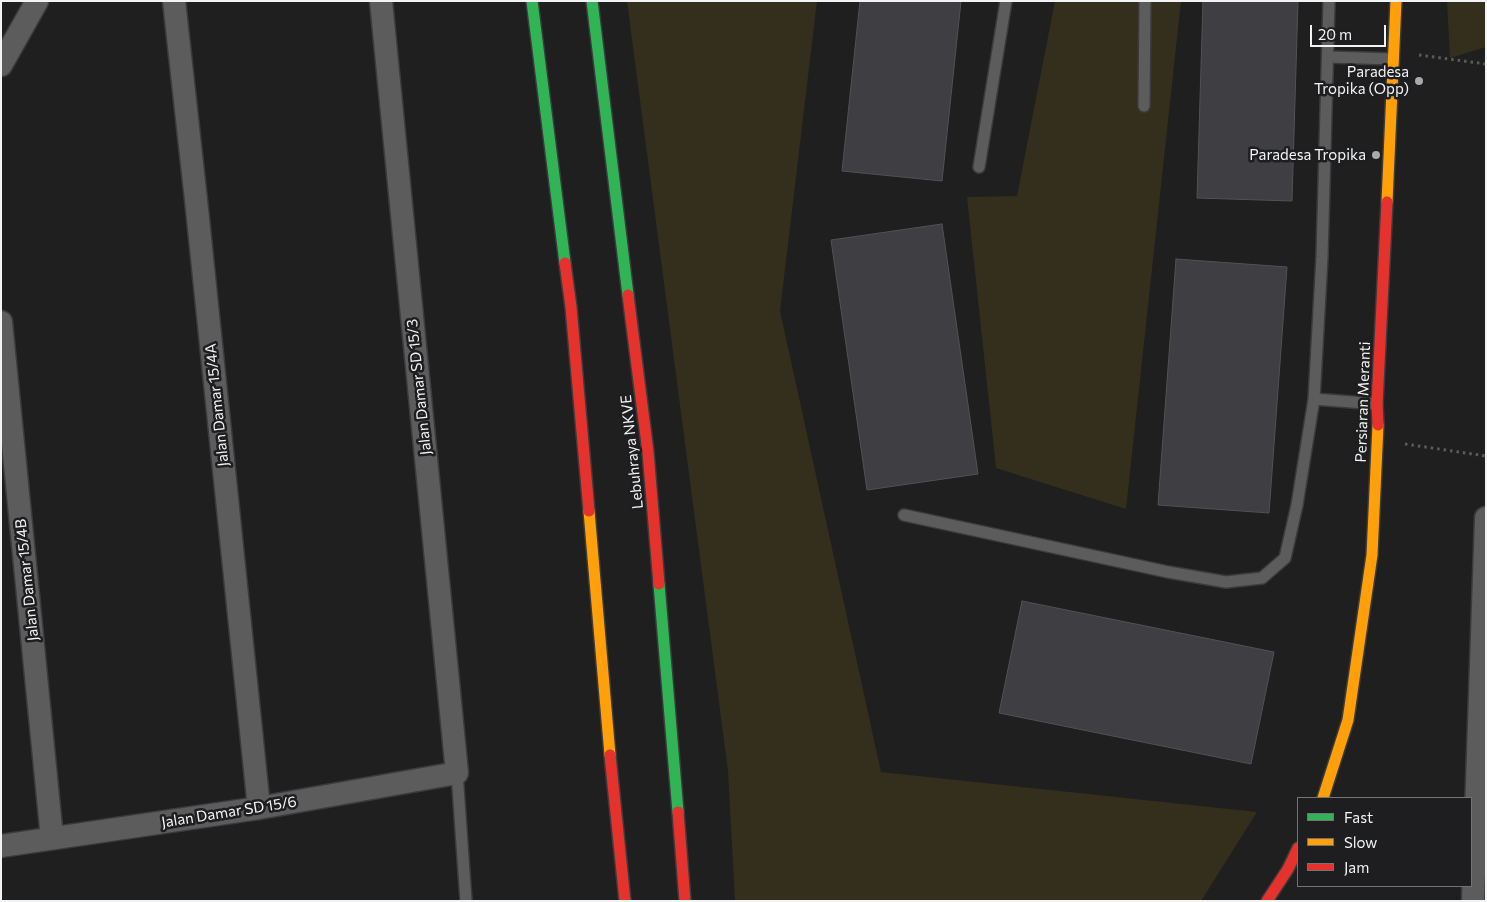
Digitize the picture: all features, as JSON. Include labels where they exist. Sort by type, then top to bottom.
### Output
[{"type":"main road","points":[[532,1],[571,307],[612,776],[625,901]]},
{"type":"main road","name":"Lebuhraya NKVE","points":[[592,1],[648,452],[685,901]]},
{"type":"main road","name":"Persiaran Meranti","points":[[1323,797],[1348,720],[1372,554],[1378,440],[1377,404],[1396,1]]},
{"type":"main road","points":[[1267,901],[1288,869],[1297,850]]},
{"type":"street","points":[[1,65],[37,1]]},
{"type":"street","name":"Jalan Damar 15/4A","points":[[174,1],[259,808]]},
{"type":"street","name":"Jalan Damar SD 15/3","points":[[381,1],[457,773]]},
{"type":"street","name":"Jalan Damar 15/4B","points":[[1,322],[52,838]]},
{"type":"street","points":[[1473,901],[1486,518]]},
{"type":"street","name":"Jalan Damar SD 15/6","points":[[1,846],[259,808],[457,773]]},
{"type":"lane","points":[[979,167],[1006,1]]},
{"type":"lane","points":[[1144,106],[1145,1]]},
{"type":"lane","points":[[904,516],[1168,572],[1226,582],[1262,578],[1285,558],[1297,505],[1314,398],[1322,257],[1329,1]]},
{"type":"lane","points":[[1328,57],[1393,55]]},
{"type":"lane","points":[[1314,398],[1377,404]]},
{"type":"lane","points":[[457,773],[466,901]]},
{"type":"path","points":[[1393,55],[1486,64]]},
{"type":"path","points":[[1378,440],[1486,456]]},
{"type":"shaded area","points":[[627,1],[817,1],[780,311],[881,772],[1257,812],[1201,901],[735,901],[728,771]]},
{"type":"shaded area","points":[[1055,1],[1181,1],[1126,509],[996,468],[967,197],[1017,196]]},
{"type":"shaded area","points":[[1447,1],[1486,1],[1486,47],[1450,58]]},
{"type":"building","points":[[860,1],[961,1],[942,181],[842,171]]},
{"type":"building","points":[[1203,1],[1298,1],[1292,201],[1197,198]]},
{"type":"building","points":[[942,224],[978,474],[867,490],[831,240]]},
{"type":"building","points":[[1176,259],[1287,267],[1269,513],[1158,505]]},
{"type":"building","points":[[1022,601],[1274,652],[1251,764],[999,713]]},
{"type":"traffic: fast","points":[[532,1],[565,263]]},
{"type":"traffic: fast","points":[[592,1],[628,295]]},
{"type":"traffic: fast","points":[[659,584],[678,812]]},
{"type":"traffic: slow","points":[[1387,202],[1396,1]]},
{"type":"traffic: slow","points":[[1323,797],[1348,720],[1372,555],[1378,425]]},
{"type":"traffic: slow","points":[[589,511],[610,755]]},
{"type":"traffic: jam","points":[[1378,425],[1377,404],[1387,202]]},
{"type":"traffic: jam","points":[[565,263],[571,307],[589,511]]},
{"type":"traffic: jam","points":[[628,295],[648,452],[659,584]]},
{"type":"traffic: jam","points":[[610,755],[625,901]]},
{"type":"traffic: jam","points":[[678,812],[685,901]]},
{"type":"traffic: jam","points":[[1267,901],[1288,869],[1297,850]]},
{"type":"place","name":"Paradesa Tropika (Opp)","points":[[1419,81]]},
{"type":"place","name":"Paradesa Tropika","points":[[1376,155]]}]
